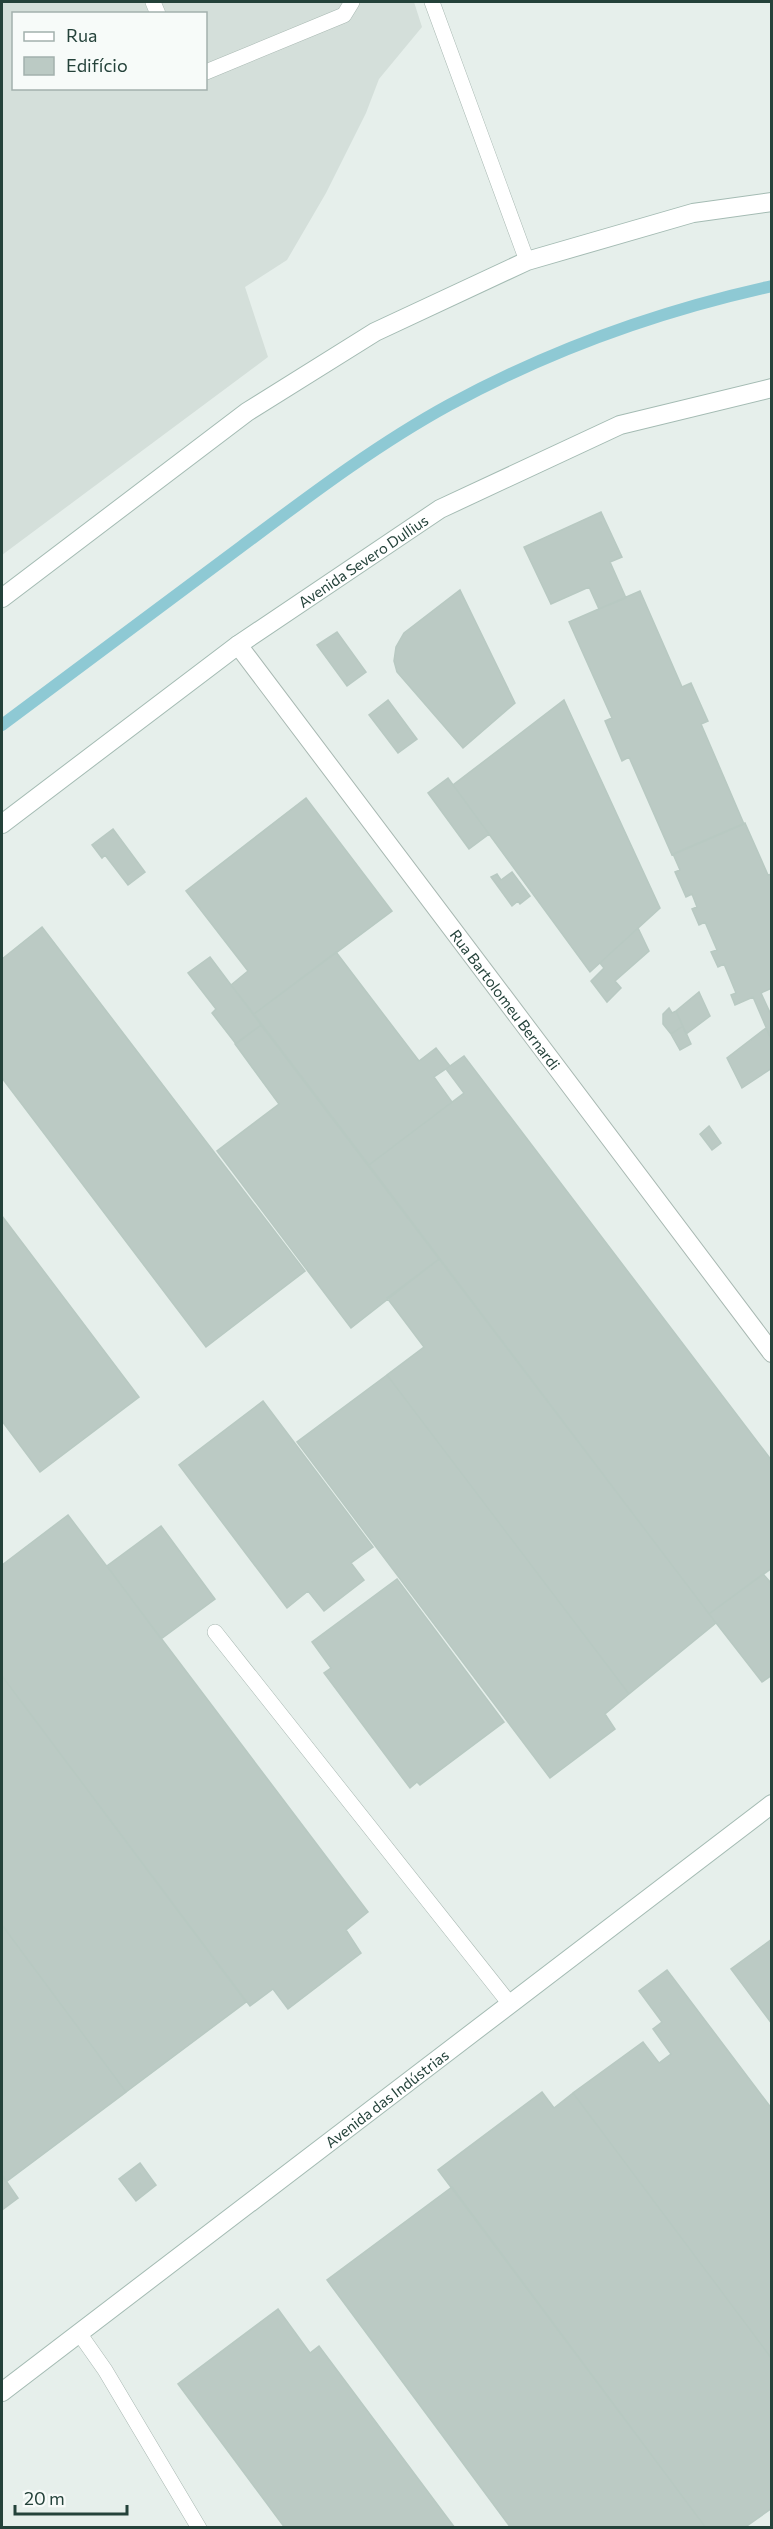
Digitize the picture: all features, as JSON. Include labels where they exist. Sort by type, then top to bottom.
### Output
[{"type":"street","points":[[2,598],[247,411],[375,332],[527,261],[693,213],[771,202]]},
{"type":"street","name":"Avenida Severo Dullius","points":[[2,824],[238,645],[440,510],[620,425],[771,388]]},
{"type":"street","name":"Rua Bartolomeu Bernardi","points":[[238,645],[771,1353]]},
{"type":"street","name":"Avenida das Indústrias","points":[[2,2392],[771,1804]]},
{"type":"lane","points":[[207,72],[344,15],[352,2]]},
{"type":"lane","points":[[432,2],[527,261]]},
{"type":"lane","points":[[215,1632],[510,2004]]},
{"type":"lane","points":[[79,2333],[105,2370],[199,2528]]},
{"type":"shaded area","points":[[2,2],[414,2],[422,27],[379,79],[366,113],[326,193],[287,260],[245,287],[268,357],[2,555]]},
{"type":"building","points":[[601,512],[622,557],[610,562],[626,598],[599,609],[589,587],[551,604],[524,547]]},
{"type":"building","points":[[460,590],[515,703],[463,748],[397,672],[394,661],[396,647],[404,633]]},
{"type":"building","points":[[640,591],[682,687],[691,683],[708,721],[701,724],[744,824],[672,855],[629,757],[622,761],[605,721],[612,718],[569,622]]},
{"type":"building","points":[[337,632],[366,672],[347,686],[317,645]]},
{"type":"building","points":[[388,700],[417,739],[398,753],[369,715]]},
{"type":"building","points":[[564,700],[660,908],[590,972],[453,785]]},
{"type":"building","points":[[448,778],[489,834],[469,849],[428,793]]},
{"type":"building","points":[[306,798],[392,911],[254,1014],[231,985],[248,971],[186,891]]},
{"type":"building","points":[[745,823],[768,875],[772,874],[772,988],[761,993],[772,1017],[772,1041],[753,997],[735,1005],[731,995],[736,993],[724,964],[718,967],[711,952],[717,950],[705,922],[699,925],[692,909],[697,907],[692,894],[686,897],[675,872],[680,870],[673,854]]},
{"type":"building","points":[[113,829],[145,872],[128,885],[105,855],[102,858],[92,845]]},
{"type":"building","points":[[512,872],[530,896],[520,904],[518,901],[512,906],[491,877],[497,874],[501,880]]},
{"type":"building","points":[[42,927],[305,1271],[206,1347],[2,1078],[2,959]]},
{"type":"building","points":[[638,928],[649,951],[615,981],[621,988],[607,1002],[591,981],[604,968],[600,963]]},
{"type":"building","points":[[336,952],[419,1061],[436,1048],[450,1066],[434,1077],[452,1102],[369,1165],[254,1014]]},
{"type":"building","points":[[210,957],[261,1025],[236,1044],[212,1013],[216,1009],[188,973]]},
{"type":"building","points":[[699,992],[710,1016],[686,1034],[676,1011]]},
{"type":"building","points":[[669,1008],[672,1013],[676,1011],[683,1026],[671,1034],[663,1024],[663,1014]]},
{"type":"building","points":[[261,1025],[439,1259],[351,1328],[217,1151],[279,1104],[235,1044]]},
{"type":"building","points":[[683,1026],[691,1044],[680,1050],[671,1034]]},
{"type":"building","points":[[766,1028],[772,1041],[772,1068],[742,1088],[727,1058]]},
{"type":"building","points":[[464,1056],[772,1461],[772,1568],[709,1614],[369,1165],[464,1093],[446,1069]]},
{"type":"building","points":[[709,1126],[721,1143],[712,1150],[700,1134]]},
{"type":"building","points":[[2,1216],[139,1397],[40,1472],[2,1421]]},
{"type":"building","points":[[439,1259],[716,1623],[629,1694],[387,1375],[424,1347],[387,1298]]},
{"type":"building","points":[[387,1375],[629,1694],[605,1714],[615,1729],[550,1778],[297,1442]]},
{"type":"building","points":[[263,1401],[373,1547],[351,1563],[364,1580],[324,1611],[308,1591],[287,1608],[179,1465]]},
{"type":"building","points":[[68,1515],[368,1912],[346,1930],[361,1953],[288,2009],[273,1989],[250,2006],[2,1676],[2,1565]]},
{"type":"building","points":[[161,1526],[215,1599],[161,1639],[107,1566]]},
{"type":"building","points":[[763,1574],[772,1584],[772,1675],[762,1682],[709,1614]]},
{"type":"building","points":[[397,1579],[504,1722],[420,1785],[417,1782],[410,1788],[324,1673],[331,1668],[312,1642]]},
{"type":"building","points":[[2,1676],[246,2002],[126,2092],[2,1925]]},
{"type":"building","points":[[2,1925],[126,2092],[6,2182],[2,2175]]},
{"type":"building","points":[[772,1939],[772,2024],[731,1969]]},
{"type":"building","points":[[667,1970],[772,2109],[772,2359],[573,2093],[643,2042],[659,2063],[671,2054],[653,2029],[662,2022],[639,1991]]},
{"type":"building","points":[[542,2092],[554,2108],[573,2093],[772,2359],[772,2508],[744,2528],[706,2528],[438,2170]]},
{"type":"building","points":[[140,2163],[156,2185],[136,2201],[119,2179]]},
{"type":"building","points":[[2,2175],[18,2198],[2,2210]]},
{"type":"building","points":[[452,2187],[706,2528],[511,2528],[327,2280]]},
{"type":"building","points":[[278,2309],[310,2353],[319,2346],[455,2528],[285,2528],[178,2384]]},
{"type":"waterway","points":[[2,725],[318,490],[422,420],[487,385],[606,334],[688,307],[772,286]]}]
